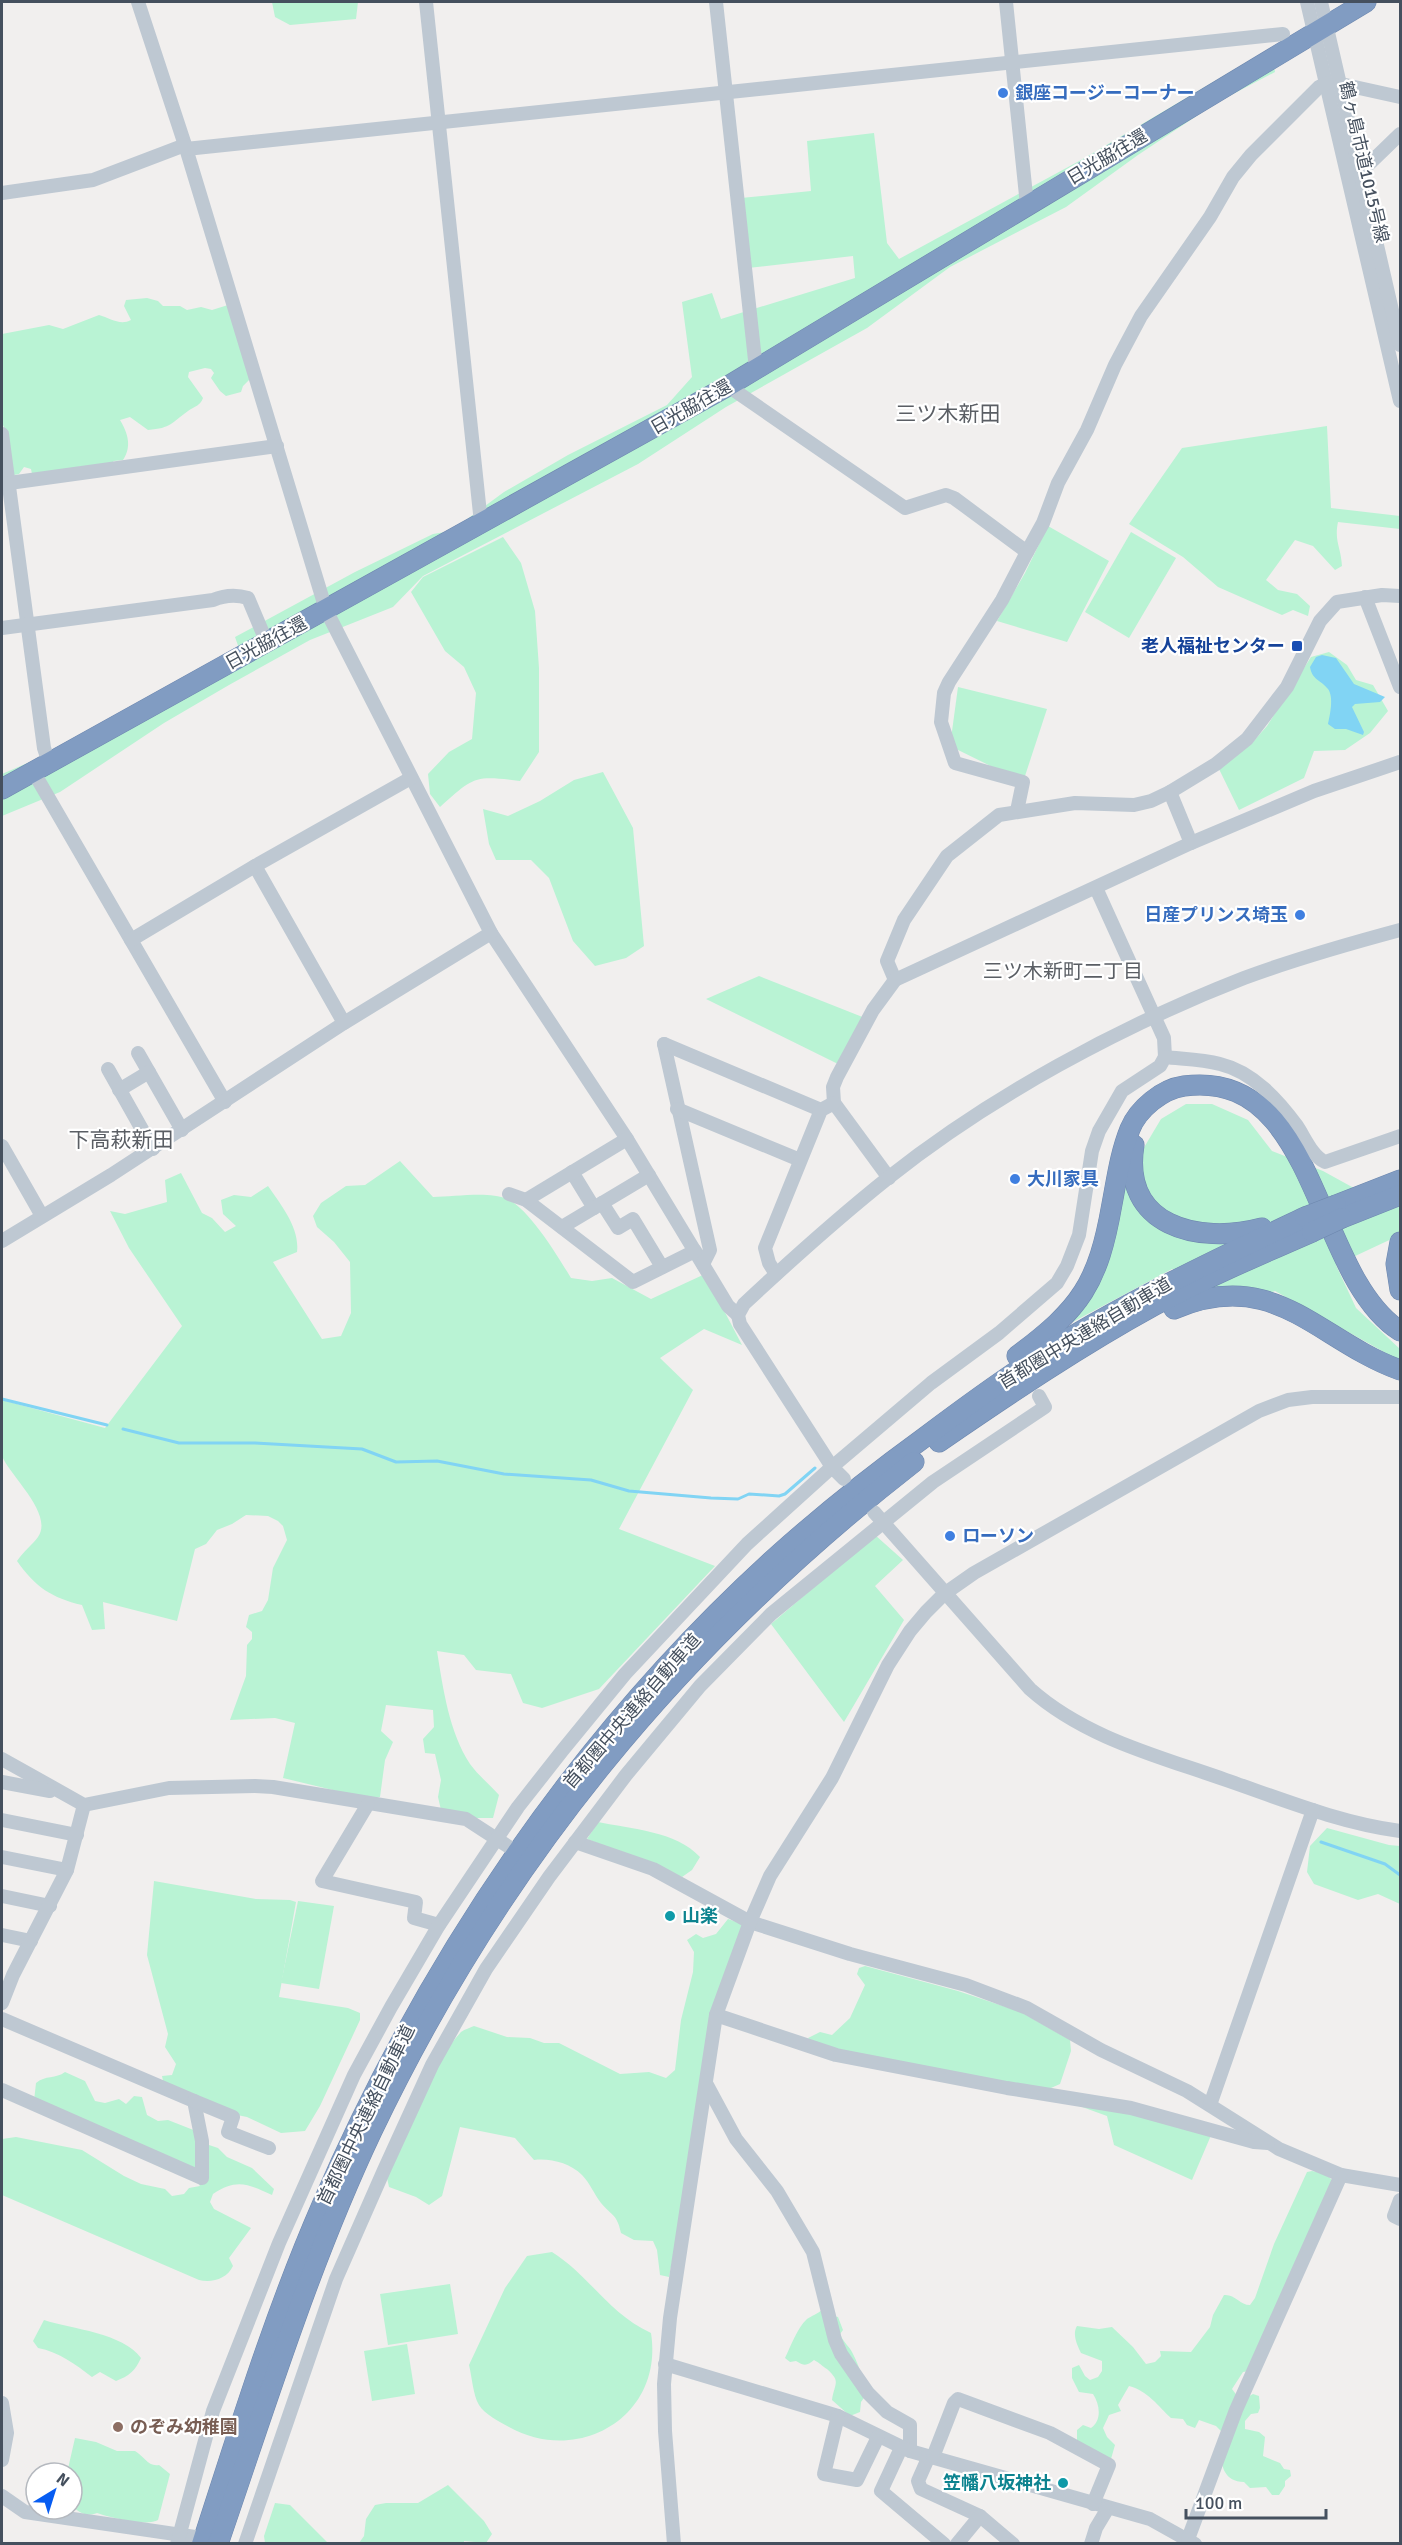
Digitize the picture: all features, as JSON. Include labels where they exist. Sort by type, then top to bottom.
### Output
[{"type":"highway","name":"日光脇往還","points":[[2,789],[728,386],[1366,2]]},
{"type":"highway","points":[[865,1482],[972,1390],[1046,1335],[1090,1285],[1105,1244],[1119,1163],[1132,1124],[1150,1102],[1173,1087],[1203,1083],[1232,1090],[1255,1102],[1276,1122],[1294,1151],[1367,1298],[1391,1325],[1401,1331]]},
{"type":"highway","points":[[1309,1224],[1212,1235],[1186,1231],[1165,1223],[1147,1205],[1136,1186],[1130,1165],[1134,1142],[1143,1124],[1158,1108],[1181,1095],[1206,1092],[1236,1101],[1255,1114],[1275,1136],[1302,1182],[1350,1284],[1363,1306],[1380,1325],[1401,1342]]},
{"type":"highway","name":"首都圏中央連絡自動車道","points":[[198,2540],[292,2279],[322,2204],[393,2055],[428,1990],[473,1917],[545,1814],[635,1703],[685,1648],[768,1565],[865,1482],[975,1400],[1039,1356],[1136,1300],[1339,1212],[1401,1180]]},
{"type":"highway","name":"首都圏中央連絡自動車道","points":[[1339,1212],[1401,1195]]},
{"type":"highway","name":"首都圏中央連絡自動車道","points":[[226,2543],[296,2313],[372,2131],[446,1991],[542,1843],[587,1782],[688,1664],[845,1515],[930,1449],[1017,1388],[1086,1345],[1309,1224]]},
{"type":"highway","points":[[1401,1242],[1396,1264],[1401,1290]]},
{"type":"highway","points":[[1086,1345],[1196,1299],[1239,1296],[1286,1306],[1364,1352],[1401,1370]]},
{"type":"street","points":[[138,2],[186,147],[326,610],[491,933],[627,1139],[728,1306],[738,1315],[740,1324],[832,1467],[844,1479]]},
{"type":"street","points":[[426,2],[481,524]]},
{"type":"street","points":[[716,2],[756,369]]},
{"type":"street","points":[[1006,2],[1027,205]]},
{"type":"street","name":"鶴ヶ島市道1015号線","points":[[1307,2],[1341,84],[1400,344]]},
{"type":"street","name":"鶴ヶ島市道1015号線","points":[[1321,2],[1320,29],[1327,83],[1401,401]]},
{"type":"street","points":[[2,193],[93,180],[186,147],[1283,33]]},
{"type":"street","points":[[1017,811],[1023,782],[956,763],[941,722],[941,706],[949,682],[1002,600],[1043,523],[1058,483],[1088,430],[1115,365],[1141,316],[1210,217],[1233,177],[1251,155],[1319,87],[1327,83]]},
{"type":"street","points":[[1341,84],[1401,97]]},
{"type":"street","points":[[1359,166],[1369,164],[1401,134]]},
{"type":"street","points":[[728,386],[905,508],[946,495],[954,498],[1027,552]]},
{"type":"street","points":[[2,434],[5,483],[44,748],[41,767],[131,940],[225,1102]]},
{"type":"street","points":[[5,483],[277,446]]},
{"type":"street","points":[[2,628],[213,600],[225,595],[240,595],[248,598],[267,643]]},
{"type":"street","points":[[895,980],[887,961],[895,939],[916,899],[946,856],[999,815],[1075,803],[1134,805],[1151,801],[1170,792],[1216,764],[1253,732],[1287,687],[1326,612],[1337,602],[1382,595],[1401,596]]},
{"type":"street","points":[[1365,597],[1401,687]]},
{"type":"street","points":[[889,1178],[834,1102],[833,1087],[873,1010],[895,980],[1191,843],[1314,790],[1401,762]]},
{"type":"street","points":[[131,940],[255,866],[411,778]]},
{"type":"street","points":[[1170,792],[1191,843]]},
{"type":"street","points":[[255,866],[344,1023]]},
{"type":"street","points":[[179,2539],[213,2411],[275,2253],[354,2075],[439,1925],[503,1843],[540,1779],[625,1674],[747,1544],[832,1467],[931,1383],[999,1333],[1057,1283],[1067,1266],[1079,1235],[1092,1151],[1099,1131],[1122,1091],[1160,1066],[1165,1057],[1164,1038],[1096,888]]},
{"type":"street","points":[[738,1315],[744,1304],[776,1274],[889,1178],[979,1114],[1068,1061],[1155,1016],[1245,978],[1347,944],[1401,930]]},
{"type":"street","points":[[2,1241],[153,1149],[344,1023],[491,933]]},
{"type":"street","points":[[703,1264],[710,1250],[664,1044],[821,1110]]},
{"type":"street","points":[[138,1053],[182,1130]]},
{"type":"street","points":[[1165,1057],[1221,1064],[1256,1082],[1285,1110],[1316,1156],[1325,1162],[1401,1136]]},
{"type":"street","points":[[108,1069],[153,1149]]},
{"type":"street","points":[[120,1090],[149,1072]]},
{"type":"street","points":[[776,1274],[769,1263],[765,1248],[821,1110],[834,1102]]},
{"type":"street","points":[[677,1109],[800,1160]]},
{"type":"street","points":[[526,1200],[627,1139]]},
{"type":"street","points":[[2,1146],[42,1216]]},
{"type":"street","points":[[572,1172],[618,1228],[633,1219],[662,1267]]},
{"type":"street","points":[[562,1227],[649,1175]]},
{"type":"street","points":[[509,1194],[526,1200],[633,1282],[695,1251]]},
{"type":"street","points":[[999,1333],[1008,1346]]},
{"type":"street","points":[[245,2544],[336,2279],[384,2170],[432,2065],[475,1988],[549,1877],[626,1774],[700,1686],[771,1614],[878,1517],[1045,1407],[1038,1396]]},
{"type":"street","points":[[674,2544],[665,2431],[666,2364],[670,2318],[716,2015],[750,1922],[778,1862],[832,1778],[888,1665],[910,1631],[944,1594],[974,1573],[1259,1412],[1288,1400],[1312,1397],[1401,1397]]},
{"type":"street","points":[[878,1517],[1030,1689],[1046,1703],[1080,1725],[1113,1740],[1313,1810],[1359,1825],[1401,1832]]},
{"type":"street","points":[[2,1760],[84,1804],[169,1788],[255,1786],[436,1812],[466,1819],[503,1843]]},
{"type":"street","points":[[2,1782],[61,1793]]},
{"type":"street","points":[[2,2003],[7,1974],[31,1941],[67,1870],[84,1804]]},
{"type":"street","points":[[368,1804],[322,1881],[416,1902],[414,1918],[439,1925]]},
{"type":"street","points":[[1210,2105],[1313,1810]]},
{"type":"street","points":[[2,1820],[77,1834]]},
{"type":"street","points":[[575,1842],[653,1869],[750,1922],[850,1954],[966,1985],[1027,2008],[1101,2050],[1210,2105],[1269,2143],[1341,2175],[1401,2185]]},
{"type":"street","points":[[2,1857],[67,1870]]},
{"type":"street","points":[[536,1868],[549,1877]]},
{"type":"street","points":[[2,1896],[50,1906]]},
{"type":"street","points":[[2,1935],[31,1941]]},
{"type":"street","points":[[716,2015],[836,2055],[1007,2088],[1131,2108],[1254,2142],[1269,2143]]},
{"type":"street","points":[[2,2019],[233,2117],[228,2132],[269,2148]]},
{"type":"street","points":[[707,2085],[736,2139],[777,2191],[813,2252],[835,2340],[841,2354],[868,2393],[887,2412],[910,2425],[905,2449],[881,2491],[944,2544]]},
{"type":"street","points":[[2,2090],[202,2178],[202,2141],[194,2101]]},
{"type":"street","points":[[324,2141],[338,2147]]},
{"type":"street","points":[[368,2162],[384,2170]]},
{"type":"street","points":[[666,2364],[838,2416],[905,2449],[1150,2519],[1192,2541],[1236,2410],[1341,2175]]},
{"type":"street","points":[[1401,2200],[1394,2216],[1401,2219]]},
{"type":"street","points":[[1013,2544],[980,2516],[921,2489],[918,2481],[954,2403],[958,2399],[1050,2433],[1109,2465],[1093,2504]]},
{"type":"street","points":[[2,2403],[7,2433],[2,2460]]},
{"type":"street","points":[[838,2416],[824,2474],[857,2480],[878,2437]]},
{"type":"street","points":[[2,2496],[25,2512],[179,2539],[198,2540]]},
{"type":"street","points":[[1091,2544],[1096,2528],[1108,2508]]},
{"type":"street","points":[[957,2544],[980,2516]]},
{"type":"green space","points":[[272,2],[358,2],[356,19],[290,25],[275,17]]},
{"type":"green space","points":[[1271,48],[1275,72],[1216,103],[1066,207],[950,267],[867,328],[726,407],[638,464],[423,576],[393,607],[310,640],[164,723],[60,792],[2,816],[2,774],[39,758],[241,654],[235,637],[355,572],[433,534],[451,531],[504,492],[568,455],[667,405],[692,377],[682,302],[712,293],[721,319],[855,278],[853,256],[748,268],[741,198],[811,191],[807,141],[874,133],[887,243],[899,259],[1081,160]]},
{"type":"green space","points":[[147,298],[158,301],[163,306],[180,306],[187,310],[201,307],[212,310],[228,305],[250,379],[241,392],[226,396],[211,378],[214,373],[211,369],[205,368],[189,372],[188,377],[203,398],[200,403],[162,428],[148,430],[130,417],[120,420],[128,440],[123,460],[114,461],[106,467],[80,466],[75,471],[32,474],[31,469],[24,467],[19,474],[14,475],[8,437],[3,425],[2,334],[49,325],[63,329],[99,315],[119,322],[127,322],[131,320],[124,306],[126,300]]},
{"type":"green space","points":[[1327,426],[1331,508],[1400,516],[1400,529],[1338,522],[1337,539],[1342,566],[1335,570],[1313,546],[1295,540],[1266,580],[1278,590],[1297,594],[1310,606],[1308,616],[1293,610],[1282,615],[1218,587],[1183,557],[1129,524],[1182,448]]},
{"type":"green space","points":[[1048,526],[1109,561],[1067,642],[997,621],[1025,573]]},
{"type":"green space","points":[[1131,532],[1176,558],[1129,638],[1085,612]]},
{"type":"green space","points":[[503,537],[521,563],[535,611],[539,668],[539,752],[520,781],[492,778],[475,780],[460,789],[440,807],[430,794],[428,774],[449,752],[472,739],[476,693],[464,667],[445,651],[411,592],[423,577]]},
{"type":"green space","points":[[1329,652],[1347,665],[1356,680],[1373,685],[1388,711],[1370,733],[1345,750],[1314,751],[1304,778],[1239,810],[1219,769],[1251,744],[1267,726],[1311,657]]},
{"type":"green space","points":[[958,687],[1047,709],[1023,782],[950,746]]},
{"type":"green space","points":[[603,772],[633,828],[644,946],[626,958],[595,966],[573,941],[549,878],[531,860],[496,860],[489,844],[483,809],[508,816],[540,801],[574,780]]},
{"type":"green space","points":[[759,976],[865,1018],[838,1064],[706,999]]},
{"type":"green space","points":[[1186,1104],[1212,1104],[1248,1120],[1272,1151],[1323,1171],[1392,1209],[1400,1206],[1400,1235],[1336,1265],[1356,1308],[1400,1349],[1400,1361],[1275,1291],[1269,1293],[1219,1290],[1172,1269],[1069,1324],[1121,1186],[1161,1119]]},
{"type":"green space","points":[[400,1161],[433,1197],[491,1195],[516,1204],[543,1234],[571,1278],[592,1281],[612,1278],[651,1299],[705,1274],[742,1345],[704,1329],[660,1358],[693,1390],[619,1529],[715,1566],[599,1689],[542,1708],[523,1703],[511,1674],[476,1670],[464,1655],[437,1651],[448,1709],[457,1738],[470,1764],[499,1795],[493,1818],[462,1818],[441,1810],[438,1797],[441,1780],[435,1754],[425,1753],[423,1739],[434,1727],[433,1710],[386,1705],[381,1731],[393,1742],[385,1760],[380,1797],[370,1799],[283,1778],[295,1723],[275,1718],[230,1720],[246,1676],[247,1645],[252,1639],[252,1632],[246,1627],[249,1615],[262,1611],[268,1600],[273,1568],[287,1540],[283,1526],[278,1521],[268,1516],[246,1515],[217,1530],[206,1544],[195,1549],[177,1621],[103,1602],[105,1629],[92,1630],[82,1605],[62,1599],[45,1590],[17,1561],[38,1537],[41,1528],[40,1517],[29,1495],[2,1456],[2,1400],[105,1428],[182,1326],[129,1248],[110,1211],[125,1214],[167,1202],[165,1180],[181,1173],[202,1213],[212,1218],[225,1232],[236,1226],[223,1214],[221,1200],[234,1195],[251,1197],[268,1186],[293,1226],[297,1243],[297,1252],[273,1262],[322,1339],[341,1336],[351,1313],[350,1262],[334,1242],[317,1227],[313,1216],[321,1203],[346,1186],[365,1185]]},
{"type":"green space","points":[[875,1535],[903,1560],[875,1586],[904,1620],[844,1722],[771,1624]]},
{"type":"green space","points":[[598,1822],[666,1836],[690,1848],[700,1857],[692,1870],[682,1877],[587,1839]]},
{"type":"green space","points":[[1327,1828],[1400,1846],[1400,1904],[1378,1894],[1358,1900],[1314,1884],[1307,1872],[1310,1846]]},
{"type":"green space","points":[[154,1881],[256,1899],[296,1902],[279,1997],[348,2008],[360,2013],[360,2020],[320,2106],[305,2131],[281,2133],[247,2117],[232,2114],[164,2085],[162,2076],[172,2075],[176,2064],[165,2047],[168,2034],[147,1955]]},
{"type":"green space","points":[[298,1901],[334,1906],[319,1989],[281,1983]]},
{"type":"green space","points":[[728,1919],[745,1925],[729,1971],[669,2277],[660,2275],[657,2250],[653,2241],[634,2240],[621,2233],[616,2219],[601,2203],[582,2175],[572,2167],[560,2162],[534,2160],[515,2138],[460,2127],[442,2196],[429,2205],[416,2197],[389,2187],[387,2178],[440,2062],[461,2032],[474,2026],[507,2037],[559,2043],[620,2074],[649,2072],[666,2078],[675,2070],[681,2020],[693,1972],[694,1952],[687,1940],[696,1934],[703,1938],[716,1934]]},
{"type":"green space","points":[[865,1966],[958,1991],[1021,2012],[1070,2040],[1071,2051],[1060,2084],[1051,2088],[1212,2133],[1192,2180],[1114,2145],[1107,2116],[1030,2088],[814,2045],[808,2038],[820,2032],[832,2035],[850,2018],[865,1985],[857,1974],[859,1968]]},
{"type":"green space","points":[[65,2072],[85,2081],[95,2101],[105,2103],[119,2099],[126,2104],[134,2096],[142,2097],[147,2115],[158,2121],[168,2120],[196,2131],[206,2144],[218,2148],[227,2157],[252,2168],[274,2189],[272,2195],[243,2184],[236,2184],[213,2194],[210,2202],[214,2209],[251,2228],[229,2258],[233,2266],[227,2274],[214,2280],[199,2280],[2,2195],[2,2139],[16,2137],[82,2150],[124,2176],[141,2184],[165,2189],[172,2196],[184,2194],[189,2188],[200,2186],[173,2168],[166,2170],[34,2101],[36,2083]]},
{"type":"green space","points":[[1307,2172],[1326,2174],[1332,2180],[1249,2371],[1243,2372],[1232,2389],[1238,2397],[1246,2398],[1253,2394],[1259,2396],[1258,2413],[1251,2414],[1245,2421],[1245,2429],[1259,2432],[1265,2437],[1263,2456],[1280,2463],[1284,2469],[1290,2470],[1291,2476],[1285,2481],[1285,2486],[1279,2495],[1272,2495],[1266,2487],[1250,2488],[1244,2482],[1229,2477],[1222,2464],[1222,2432],[1216,2426],[1199,2420],[1195,2428],[1187,2425],[1183,2419],[1171,2418],[1147,2395],[1129,2386],[1118,2405],[1121,2411],[1109,2415],[1103,2428],[1107,2437],[1115,2445],[1111,2459],[1077,2442],[1077,2430],[1083,2425],[1091,2428],[1095,2425],[1099,2412],[1093,2394],[1079,2392],[1072,2378],[1072,2368],[1079,2365],[1090,2380],[1098,2377],[1102,2371],[1102,2361],[1081,2353],[1075,2336],[1077,2326],[1099,2329],[1112,2327],[1133,2347],[1146,2364],[1155,2362],[1161,2356],[1160,2351],[1191,2352],[1210,2327],[1213,2315],[1224,2295],[1250,2305],[1255,2298],[1274,2244]]},
{"type":"green space","points":[[552,2252],[623,2315],[651,2333],[652,2362],[644,2388],[630,2410],[611,2426],[588,2436],[563,2440],[536,2438],[488,2415],[477,2401],[469,2365],[505,2288],[527,2256]]},
{"type":"green space","points":[[450,2284],[458,2334],[388,2345],[380,2294]]},
{"type":"green space","points":[[823,2309],[838,2317],[843,2330],[840,2334],[852,2351],[862,2379],[866,2395],[861,2402],[860,2412],[850,2416],[832,2400],[836,2380],[827,2369],[814,2360],[805,2365],[796,2361],[790,2362],[785,2358],[803,2323]]},
{"type":"green space","points":[[44,2320],[110,2337],[133,2350],[141,2358],[131,2372],[116,2381],[100,2372],[92,2377],[60,2356],[38,2348],[33,2341]]},
{"type":"green space","points":[[407,2344],[415,2394],[372,2401],[364,2351]]},
{"type":"green space","points":[[75,2438],[96,2442],[117,2451],[135,2451],[149,2463],[159,2465],[170,2474],[158,2520],[137,2522],[97,2513],[84,2513],[84,2461],[70,2461]]},
{"type":"green space","points":[[448,2485],[484,2521],[492,2534],[486,2543],[464,2541],[464,2544],[359,2543],[364,2536],[366,2519],[375,2505],[418,2503]]},
{"type":"green space","points":[[275,2503],[290,2505],[328,2543],[265,2543],[264,2536]]},
{"type":"water","points":[[1322,655],[1336,658],[1354,684],[1385,697],[1380,702],[1355,704],[1352,707],[1364,732],[1363,735],[1346,729],[1335,729],[1328,724],[1331,706],[1330,692],[1315,677],[1310,667],[1316,657]]},
{"type":"waterway","points":[[2,1399],[107,1425]]},
{"type":"waterway","points":[[123,1429],[179,1443],[255,1443],[362,1449],[396,1462],[437,1461],[504,1474],[591,1480],[629,1491],[711,1498],[738,1499],[749,1494],[779,1496],[785,1494],[815,1468]]},
{"type":"waterway","points":[[1321,1842],[1385,1864],[1400,1875]]},
{"type":"place","name":"銀座コージーコーナー","points":[[1003,93]]},
{"type":"place","name":"老人福祉センター","points":[[1297,646]]},
{"type":"place","name":"日産プリンス埼玉","points":[[1300,915]]},
{"type":"place","name":"大川家具","points":[[1015,1179]]},
{"type":"place","name":"ローソン","points":[[950,1536]]},
{"type":"place","name":"山楽","points":[[670,1916]]},
{"type":"place","name":"のぞみ幼稚園","points":[[118,2427]]},
{"type":"place","name":"笠幡八坂神社","points":[[1063,2483]]},
{"type":"district","name":"三ツ木新田","points":[[948,414]]},
{"type":"district","name":"三ツ木新町二丁目","points":[[1063,971]]},
{"type":"district","name":"下高萩新田","points":[[121,1140]]}]
